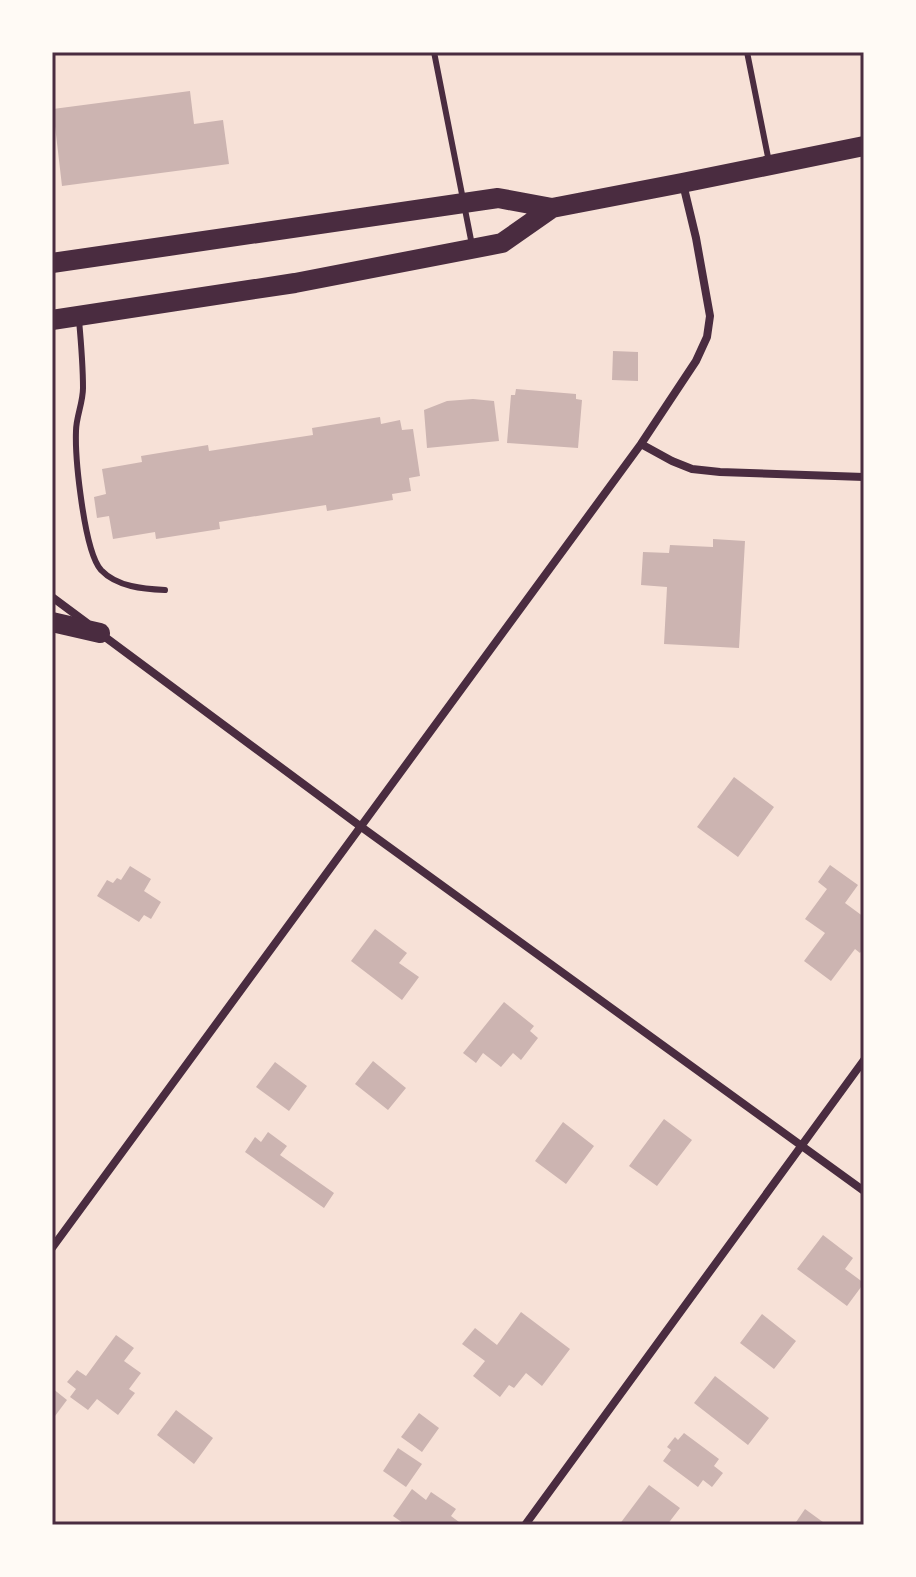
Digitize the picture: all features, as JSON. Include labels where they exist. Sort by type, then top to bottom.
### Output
[{"type":"highway","points":[[52,263],[498,198],[552,208],[864,146]]},
{"type":"highway","points":[[52,320],[295,283],[502,243],[552,208]]},
{"type":"highway","points":[[52,622],[100,633]]},
{"type":"street","points":[[52,1248],[641,444],[696,361],[707,337],[710,316],[682,183]]},
{"type":"street","points":[[641,444],[692,469],[864,477]]},
{"type":"street","points":[[52,597],[360,826],[864,1191]]},
{"type":"street","points":[[525,1525],[864,1060]]},
{"type":"lane","points":[[434,52],[473,249]]},
{"type":"lane","points":[[747,52],[770,165]]},
{"type":"lane","points":[[79,316],[83,391],[76,429],[79,493],[91,549],[100,570],[118,582],[141,589],[165,590]]},
{"type":"building","points":[[190,91],[194,124],[223,120],[229,164],[62,186],[53,109]]},
{"type":"building","points":[[613,351],[638,352],[638,381],[612,380]]},
{"type":"building","points":[[516,389],[576,394],[576,399],[582,400],[578,448],[507,443],[511,395],[515,395]]},
{"type":"building","points":[[447,401],[494,401],[499,441],[427,448],[424,410]]},
{"type":"building","points":[[380,417],[381,424],[400,420],[402,430],[413,429],[420,476],[409,478],[411,491],[392,494],[393,500],[327,511],[326,505],[219,522],[220,529],[156,539],[155,532],[113,539],[109,516],[97,518],[94,497],[106,494],[102,469],[142,462],[141,456],[208,445],[209,451],[313,435],[312,428]]},
{"type":"building","points":[[713,539],[745,541],[739,648],[664,644],[667,587],[641,585],[643,552],[669,553],[670,545],[713,547]]},
{"type":"building","points":[[734,777],[774,807],[738,857],[697,827]]},
{"type":"building","points":[[830,865],[858,885],[845,903],[864,917],[864,947],[860,953],[855,949],[831,981],[804,961],[825,933],[805,919],[827,889],[818,882]]},
{"type":"building","points":[[130,866],[151,879],[144,891],[161,902],[151,919],[144,915],[139,922],[97,896],[107,880],[113,883],[117,878],[121,880]]},
{"type":"building","points":[[375,929],[407,953],[399,963],[419,977],[402,1000],[351,961]]},
{"type":"building","points":[[504,1002],[534,1026],[530,1031],[538,1038],[521,1060],[513,1053],[501,1067],[483,1053],[476,1063],[463,1053]]},
{"type":"building","points":[[373,1061],[406,1088],[388,1110],[355,1084]]},
{"type":"building","points":[[275,1062],[307,1086],[289,1111],[256,1087]]},
{"type":"building","points":[[664,1119],[692,1140],[657,1186],[629,1166]]},
{"type":"building","points":[[563,1122],[594,1146],[566,1184],[535,1161]]},
{"type":"building","points":[[268,1132],[287,1146],[280,1155],[334,1193],[324,1208],[245,1152],[255,1137],[261,1142]]},
{"type":"building","points":[[823,1235],[853,1258],[845,1269],[864,1283],[847,1306],[797,1269]]},
{"type":"building","points":[[521,1312],[570,1349],[542,1386],[526,1373],[514,1388],[509,1385],[500,1397],[473,1376],[485,1361],[462,1344],[475,1328],[497,1345]]},
{"type":"building","points":[[762,1314],[796,1341],[774,1369],[740,1343]]},
{"type":"building","points":[[116,1335],[134,1348],[124,1361],[141,1373],[129,1389],[135,1393],[118,1415],[97,1399],[88,1410],[70,1397],[76,1389],[67,1382],[77,1370],[86,1376]]},
{"type":"building","points":[[715,1376],[769,1418],[748,1445],[694,1403]]},
{"type":"building","points":[[52,1388],[67,1400],[52,1420]]},
{"type":"building","points":[[176,1410],[213,1438],[194,1464],[157,1435]]},
{"type":"building","points":[[419,1413],[439,1428],[422,1452],[401,1437]]},
{"type":"building","points":[[684,1433],[719,1459],[714,1466],[723,1473],[712,1487],[703,1480],[698,1487],[663,1461],[671,1450],[667,1447],[675,1437],[678,1440]]},
{"type":"building","points":[[398,1448],[422,1464],[406,1487],[383,1471]]},
{"type":"building","points":[[649,1485],[680,1508],[667,1525],[619,1525]]},
{"type":"building","points":[[412,1489],[426,1500],[431,1492],[456,1509],[451,1516],[463,1525],[406,1525],[393,1516]]},
{"type":"building","points":[[805,1509],[827,1525],[794,1525]]}]
